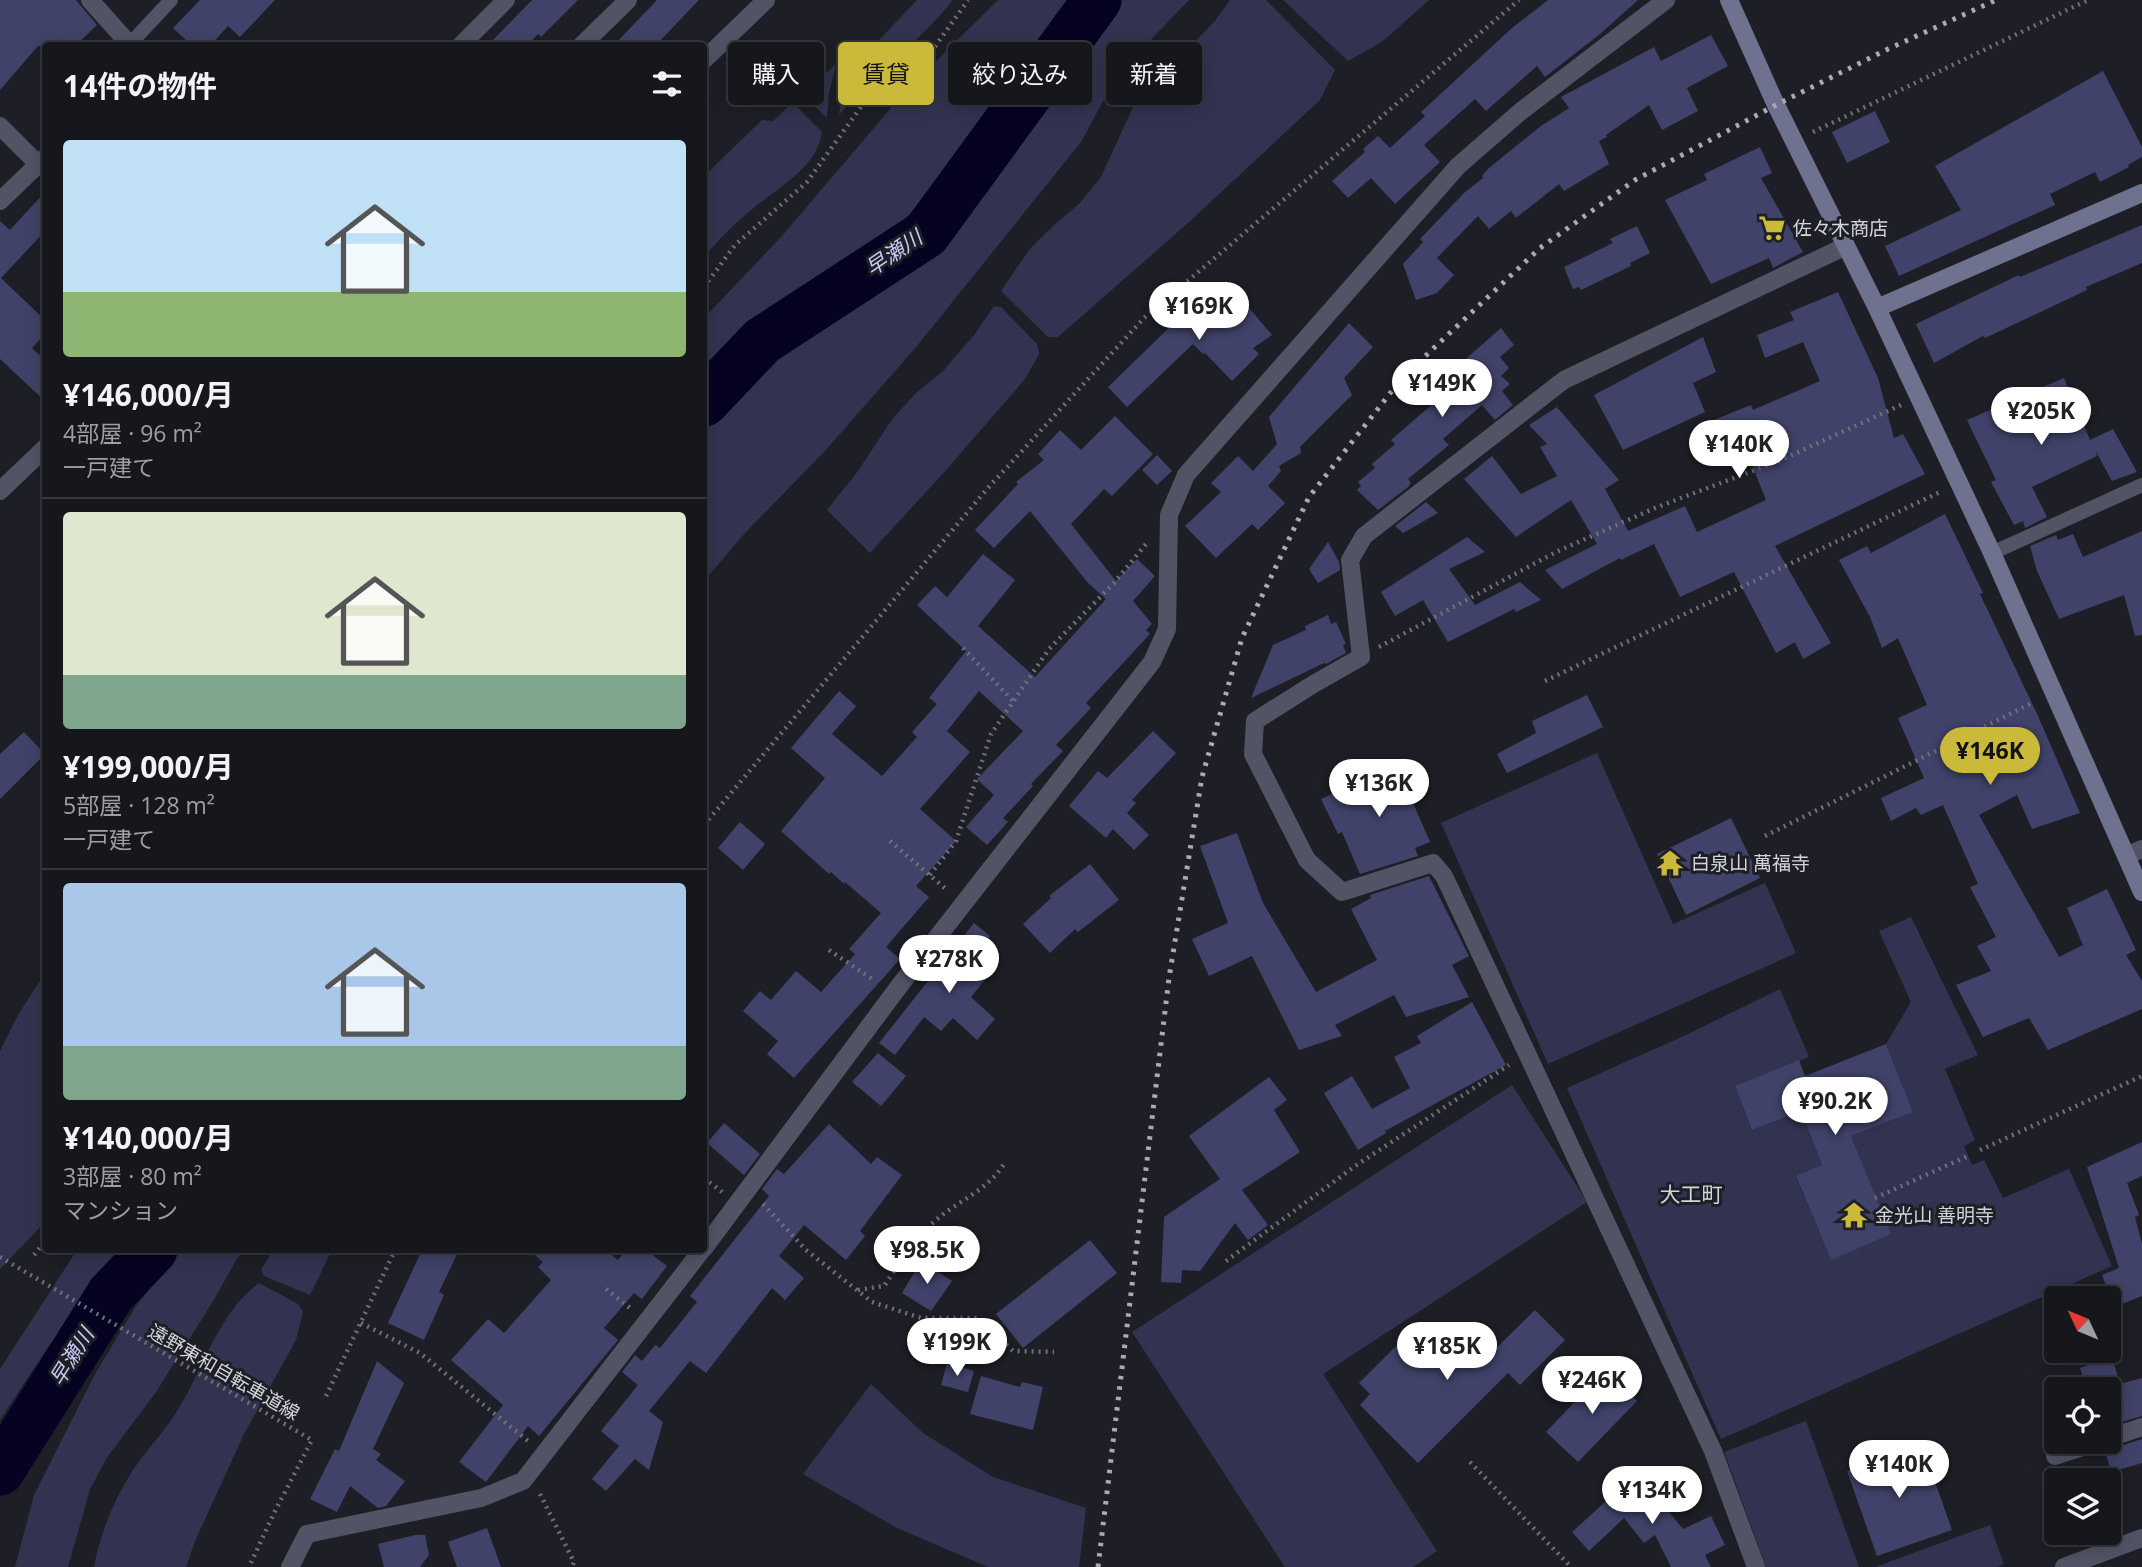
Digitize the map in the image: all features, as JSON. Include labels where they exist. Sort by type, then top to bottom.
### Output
[{"type":"street","points":[[90,0],[127,42]]},
{"type":"street","points":[[464,42],[506,0]]},
{"type":"street","points":[[585,42],[628,0]]},
{"type":"street","points":[[707,57],[766,0]]},
{"type":"street","points":[[707,1244],[894,994],[1152,663],[1167,629],[1169,515],[1186,475],[1458,166],[1520,112],[1666,0]]},
{"type":"street","points":[[1729,0],[1776,105],[1877,308],[2054,691],[2134,853],[2142,892]]},
{"type":"street","points":[[0,126],[42,160],[0,201]]},
{"type":"street","points":[[1877,308],[2142,193]]},
{"type":"street","points":[[1756,1567],[1713,1451],[1444,876],[1433,863],[1342,892],[1307,860],[1253,754],[1255,721],[1361,657],[1350,561],[1364,536],[1564,380],[1846,246]]},
{"type":"street","points":[[0,491],[42,451]]},
{"type":"street","points":[[290,1567],[307,1534],[481,1498],[523,1481],[700,1253]]},
{"type":"street","points":[[2121,1434],[2142,1427]]},
{"type":"street","points":[[2055,1456],[2061,1454]]},
{"type":"street","points":[[2064,1567],[2142,1538]]},
{"type":"lane","points":[[133,42],[172,0]]},
{"type":"lane","points":[[1992,553],[2142,485]]},
{"type":"path","points":[[707,283],[735,245],[807,182],[863,104],[934,48],[968,0]]},
{"type":"path","points":[[707,821],[987,489],[1144,318],[1519,0]]},
{"type":"path","points":[[1812,133],[2088,0]]},
{"type":"path","points":[[1361,657],[1556,552],[1655,508],[1782,460],[1917,397]]},
{"type":"path","points":[[1545,681],[1958,483]]},
{"type":"path","points":[[930,876],[956,841],[991,734],[1049,649],[1114,583],[1169,515]]},
{"type":"path","points":[[963,648],[1013,701]]},
{"type":"path","points":[[1765,836],[2054,691]]},
{"type":"path","points":[[890,842],[963,904]]},
{"type":"path","points":[[829,950],[894,994]]},
{"type":"path","points":[[1226,1261],[1359,1164],[1527,1053]]},
{"type":"path","points":[[1980,1150],[2142,1076]]},
{"type":"path","points":[[1875,1198],[1968,1156]]},
{"type":"path","points":[[857,1290],[884,1286],[909,1248],[935,1221],[996,1177],[1004,1164]]},
{"type":"path","points":[[748,1189],[806,1250],[872,1302],[921,1318],[977,1318],[1013,1352],[1054,1352]]},
{"type":"path","points":[[34,1255],[42,1245]]},
{"type":"path","points":[[326,1396],[394,1253]]},
{"type":"path","name":"遠野東和自転車道線","points":[[0,1257],[312,1440],[249,1567]]},
{"type":"path","points":[[606,1289],[647,1321]]},
{"type":"path","points":[[360,1323],[420,1353],[544,1454]]},
{"type":"path","points":[[1470,1462],[1571,1567]]},
{"type":"path","points":[[539,1492],[574,1562],[572,1567]]},
{"type":"shaded area","points":[[917,0],[953,0],[913,42],[877,42]]},
{"type":"shaded area","points":[[998,0],[1077,0],[1040,42],[956,42]]},
{"type":"shaded area","points":[[1116,0],[1189,0],[1149,42],[1106,42],[1106,95],[1081,142],[917,346],[824,452],[745,533],[707,577],[707,429],[732,398],[799,342],[879,292],[946,240],[988,191],[1040,105],[1092,105],[1092,42],[1078,42]]},
{"type":"shaded area","points":[[1230,0],[1266,0],[1335,70],[1320,100],[1188,223],[1058,337],[1048,337],[1001,291],[1029,250],[1080,203],[1101,177],[1134,105],[1202,105],[1202,42],[1195,42]]},
{"type":"shaded area","points":[[1283,0],[1429,0],[1383,41],[1348,61]]},
{"type":"shaded area","points":[[948,49],[948,105],[997,105],[960,160],[887,238],[753,324],[707,371],[707,315],[782,236],[893,105],[934,105],[934,63]]},
{"type":"shaded area","points":[[836,64],[829,93],[827,118],[813,105],[824,105],[824,75]]},
{"type":"shaded area","points":[[840,105],[848,105],[839,115]]},
{"type":"shaded area","points":[[796,106],[822,132],[812,157],[793,177],[738,222],[707,254],[707,173],[762,120],[773,121],[788,107]]},
{"type":"shaded area","points":[[994,306],[1001,307],[1037,344],[1039,354],[1025,379],[870,553],[827,510],[858,471],[893,418],[917,392],[942,372],[975,334]]},
{"type":"shaded area","points":[[1597,753],[1673,924],[1765,883],[1796,953],[1548,1064],[1441,823]]},
{"type":"shaded area","name":"金光山 善明寺","points":[[1911,917],[1978,1055],[1945,1069],[1975,1140],[1964,1146],[1972,1165],[1984,1160],[2003,1198],[2069,1169],[2112,1266],[2067,1286],[2044,1286],[2044,1296],[1721,1439],[1567,1088],[1780,989],[1809,1057],[1735,1086],[1752,1130],[1801,1111],[1822,1165],[1796,1177],[1831,1259],[1890,1234],[1851,1136],[1913,1112],[1886,1044],[1911,1002],[1879,931]]},
{"type":"shaded area","points":[[42,978],[42,1225],[0,1269],[0,1051],[18,1015]]},
{"type":"shaded area","points":[[1512,1085],[1587,1202],[1323,1374],[1437,1551],[1413,1567],[1285,1567],[1132,1332]]},
{"type":"shaded area","points":[[75,1253],[119,1253],[46,1350],[0,1420],[0,1369]]},
{"type":"shaded area","points":[[179,1253],[240,1253],[156,1392],[108,1456],[90,1489],[68,1567],[15,1567],[34,1495],[95,1374],[136,1306]]},
{"type":"shaded area","points":[[271,1253],[331,1253],[310,1295],[264,1276],[261,1270]]},
{"type":"shaded area","points":[[259,1283],[298,1304],[303,1312],[296,1340],[244,1434],[195,1541],[186,1567],[94,1567],[104,1530],[124,1484],[186,1397],[232,1310]]},
{"type":"shaded area","points":[[871,1384],[923,1433],[993,1477],[1086,1508],[1079,1567],[988,1567],[897,1528],[803,1474]]},
{"type":"shaded area","points":[[1806,1421],[1859,1567],[1766,1567],[1724,1452]]},
{"type":"shaded area","points":[[1990,1525],[2004,1564],[1997,1567],[1875,1567]]},
{"type":"building","points":[[0,0],[76,0],[97,25],[79,42],[42,42],[42,46],[38,46],[0,90]]},
{"type":"building","points":[[200,0],[275,0],[240,37],[228,26],[214,42],[188,42],[173,28]]},
{"type":"building","points":[[532,0],[578,0],[541,37],[538,34],[531,42],[491,42]]},
{"type":"building","points":[[657,0],[699,0],[659,42],[617,42]]},
{"type":"building","points":[[1548,0],[1638,0],[1545,77],[1537,66],[1486,111],[1475,99],[1424,145],[1440,162],[1395,204],[1371,178],[1348,198],[1332,181],[1365,152],[1363,149],[1378,136],[1390,148],[1425,116],[1421,112],[1512,28]]},
{"type":"building","points":[[1711,35],[1728,66],[1687,88],[1698,111],[1662,130],[1649,105],[1599,141],[1609,164],[1564,191],[1559,184],[1516,218],[1511,211],[1489,229],[1478,216],[1437,258],[1454,275],[1437,293],[1416,300],[1403,264],[1423,242],[1420,239],[1464,193],[1483,178],[1489,168],[1541,126],[1569,108],[1561,97],[1654,47],[1661,61]]},
{"type":"building","points":[[2103,71],[2142,147],[2142,157],[2100,182],[2095,172],[2050,194],[2055,205],[1899,276],[1885,246],[1961,210],[1935,166]]},
{"type":"building","points":[[1875,111],[1890,142],[1847,163],[1832,132]]},
{"type":"building","points":[[1760,147],[1772,173],[1761,178],[1803,252],[1773,268],[1769,258],[1711,284],[1665,200],[1707,180],[1704,174]]},
{"type":"building","points":[[42,195],[42,234],[1,278],[42,317],[42,337],[32,348],[42,357],[42,398],[0,359],[0,221],[10,230]]},
{"type":"building","points":[[2142,225],[2142,263],[2086,287],[2087,290],[1985,338],[1983,336],[1934,363],[1916,324],[2019,275],[2020,277]]},
{"type":"building","points":[[1637,226],[1650,253],[1630,263],[1631,266],[1581,290],[1579,287],[1573,289],[1564,267],[1613,243],[1610,239]]},
{"type":"building","points":[[1226,281],[1272,335],[1253,348],[1259,354],[1232,381],[1193,344],[1127,407],[1108,387],[1174,323]]},
{"type":"building","points":[[1838,292],[1878,378],[1894,438],[1903,434],[1925,474],[1775,546],[1831,643],[1803,659],[1795,642],[1776,653],[1734,572],[1680,597],[1654,544],[1621,560],[1620,558],[1562,589],[1545,570],[1597,544],[1571,500],[1516,537],[1464,479],[1492,456],[1521,494],[1557,476],[1540,447],[1547,444],[1529,425],[1557,407],[1619,480],[1605,489],[1628,531],[1685,506],[1697,532],[1766,500],[1744,445],[1708,459],[1694,428],[1751,405],[1753,410],[1820,381],[1803,342],[1765,358],[1757,335],[1794,320],[1790,312]]},
{"type":"building","points":[[1349,323],[1373,347],[1344,378],[1352,395],[1300,447],[1301,453],[1279,466],[1281,471],[1268,486],[1285,503],[1258,530],[1252,524],[1216,558],[1185,526],[1221,492],[1211,483],[1238,456],[1253,471],[1277,444],[1269,417]]},
{"type":"building","points":[[1501,328],[1514,345],[1500,357],[1509,368],[1501,376],[1510,384],[1502,391],[1513,405],[1495,420],[1482,405],[1443,439],[1449,445],[1408,479],[1411,483],[1408,487],[1378,510],[1357,490],[1361,486],[1358,482],[1375,468],[1372,464],[1395,444],[1391,440],[1436,401],[1428,392]]},
{"type":"building","points":[[1703,337],[1716,372],[1693,383],[1705,412],[1623,450],[1594,395]]},
{"type":"building","points":[[2064,378],[2090,440],[2113,429],[2137,472],[2112,481],[2095,450],[2097,456],[2032,487],[2047,517],[2025,528],[2023,521],[2014,525],[1991,482],[1996,480],[1967,420]]},
{"type":"building","points":[[1115,416],[1153,454],[1112,496],[1104,489],[1071,524],[1116,581],[1137,559],[1155,576],[1133,601],[1152,624],[1146,630],[1150,634],[1086,703],[1091,708],[1056,745],[1063,751],[1003,818],[1008,822],[987,845],[966,827],[994,795],[977,779],[1023,731],[979,691],[947,731],[970,752],[920,809],[956,841],[916,886],[929,897],[886,947],[900,959],[794,1078],[767,1054],[778,1041],[743,1011],[760,991],[771,1000],[796,971],[821,992],[855,954],[849,949],[881,913],[845,882],[844,884],[831,872],[829,874],[781,831],[825,778],[791,748],[839,691],[856,706],[832,734],[882,776],[917,737],[912,732],[937,704],[929,698],[966,651],[917,605],[935,586],[947,597],[983,554],[1015,580],[978,626],[1035,677],[1106,599],[1088,583],[1030,511],[994,548],[975,530],[1018,484],[1016,482],[1044,460],[1038,454],[1060,430],[1081,450]]},
{"type":"building","points":[[1157,455],[1172,471],[1157,485],[1142,470]]},
{"type":"building","points":[[1426,502],[1438,513],[1403,533],[1395,526]]},
{"type":"building","points":[[1945,514],[1983,593],[1980,594],[2080,813],[2032,829],[2017,795],[1979,815],[2059,957],[2083,945],[2067,908],[2107,889],[2136,950],[2126,955],[2142,981],[2142,1009],[2048,1050],[2029,1018],[1983,1037],[1956,985],[1991,971],[1977,946],[1996,937],[1970,887],[1978,884],[1943,805],[1921,815],[1916,808],[1891,821],[1881,798],[1924,778],[1898,718],[1927,705],[1898,638],[1882,648],[1870,617],[1839,560],[1867,546],[1871,553]]},
{"type":"building","points":[[2142,531],[2142,635],[2135,636],[2124,595],[2059,619],[2037,571],[2030,546],[2056,535],[2058,540],[2073,534],[2083,557]]},
{"type":"building","points":[[1467,537],[1485,552],[1449,569],[1475,605],[1520,582],[1541,600],[1516,612],[1514,609],[1448,642],[1423,600],[1395,616],[1381,592]]},
{"type":"building","points":[[1328,542],[1339,562],[1340,570],[1318,583],[1309,569]]},
{"type":"building","points":[[1328,615],[1331,624],[1336,622],[1346,644],[1343,645],[1346,653],[1251,698],[1273,645],[1306,630],[1305,626]]},
{"type":"building","points":[[1587,695],[1603,727],[1507,773],[1497,754],[1536,733],[1532,721]]},
{"type":"building","points":[[1153,731],[1176,753],[1132,800],[1136,803],[1127,813],[1149,835],[1134,850],[1113,829],[1106,838],[1069,806],[1098,771],[1107,778]]},
{"type":"building","points":[[24,732],[42,751],[42,757],[0,799],[0,754]]},
{"type":"building","points":[[1404,763],[1421,799],[1413,803],[1430,842],[1415,848],[1418,856],[1360,874],[1342,832],[1338,834],[1321,799],[1351,785],[1352,788]]},
{"type":"building","points":[[1731,818],[1760,878],[1686,915],[1657,854]]},
{"type":"building","points":[[740,822],[765,844],[743,870],[718,848]]},
{"type":"building","points":[[1237,833],[1263,903],[1316,992],[1377,960],[1351,909],[1371,898],[1370,895],[1429,876],[1469,956],[1452,965],[1469,997],[1406,1017],[1394,995],[1335,1025],[1342,1036],[1299,1050],[1252,956],[1209,976],[1192,939],[1228,923],[1200,846]]},
{"type":"building","points":[[1090,864],[1119,900],[1078,932],[1075,929],[1050,953],[1023,924],[1051,898],[1049,896]]},
{"type":"building","points":[[974,923],[990,936],[975,955],[993,970],[971,997],[995,1019],[977,1040],[953,1018],[941,1031],[924,1017],[895,1055],[879,1043]]},
{"type":"building","points":[[1472,1002],[1506,1065],[1385,1131],[1386,1133],[1358,1150],[1324,1093],[1352,1076],[1372,1109],[1410,1088],[1394,1057],[1421,1043],[1417,1036]]},
{"type":"building","points":[[1886,1044],[1913,1112],[1851,1136],[1891,1234],[1831,1260],[1796,1176],[1822,1165],[1801,1111],[1752,1130],[1735,1086],[1799,1060],[1805,1076]]},
{"type":"building","points":[[878,1053],[906,1076],[881,1106],[852,1082]]},
{"type":"building","points":[[1269,1077],[1287,1100],[1274,1110],[1300,1152],[1242,1190],[1268,1225],[1248,1240],[1235,1223],[1200,1271],[1182,1270],[1181,1283],[1161,1282],[1164,1217],[1220,1179],[1189,1136]]},
{"type":"building","points":[[724,1123],[760,1154],[744,1175],[707,1143]]},
{"type":"building","points":[[829,1124],[871,1164],[877,1157],[902,1175],[860,1231],[865,1236],[846,1260],[804,1225],[779,1256],[804,1278],[785,1300],[772,1288],[706,1373],[690,1361],[649,1411],[663,1422],[649,1470],[635,1459],[606,1491],[592,1479],[619,1446],[601,1431],[638,1385],[622,1372],[635,1355],[642,1361],[655,1345],[660,1348],[697,1302],[690,1296],[769,1196],[762,1189],[777,1169],[784,1174]]},
{"type":"building","points":[[2142,1142],[2142,1176],[2127,1183],[2139,1215],[2135,1217],[2142,1244],[2142,1296],[2121,1304],[2121,1286],[2106,1286],[2102,1275],[2119,1268],[2087,1167]]},
{"type":"building","points":[[1090,1240],[1117,1273],[1023,1348],[996,1314]]},
{"type":"building","points":[[421,1253],[458,1253],[439,1292],[444,1295],[424,1340],[388,1323]]},
{"type":"building","points":[[532,1253],[609,1253],[618,1260],[624,1253],[650,1253],[667,1266],[642,1299],[634,1293],[604,1328],[618,1340],[539,1436],[528,1426],[486,1482],[459,1462],[503,1405],[451,1360],[488,1319],[504,1333],[551,1280],[538,1267],[543,1262]]},
{"type":"building","points":[[921,1261],[952,1281],[931,1311],[902,1293]]},
{"type":"building","points":[[1535,1310],[1565,1340],[1520,1385],[1508,1373],[1418,1463],[1360,1405],[1370,1394],[1359,1383],[1413,1329],[1429,1344],[1442,1331],[1477,1367]]},
{"type":"building","points":[[377,1361],[404,1383],[373,1449],[381,1454],[376,1460],[405,1481],[386,1506],[378,1508],[350,1486],[337,1512],[310,1499],[335,1449],[339,1451]]},
{"type":"building","points":[[947,1363],[974,1371],[968,1392],[941,1385]]},
{"type":"building","points":[[2095,1363],[2114,1363],[2118,1377],[2083,1377],[2080,1368]]},
{"type":"building","points":[[1605,1370],[1637,1401],[1578,1462],[1546,1432]]},
{"type":"building","points":[[981,1376],[1020,1387],[1022,1382],[1043,1387],[1033,1430],[970,1414]]},
{"type":"building","points":[[2142,1378],[2142,1416],[2121,1422],[2121,1384]]},
{"type":"building","points":[[2142,1439],[2142,1463],[2121,1469],[2110,1468],[2106,1454],[2121,1454],[2121,1446]]},
{"type":"building","points":[[1922,1445],[1952,1530],[1877,1556],[1847,1471]]},
{"type":"building","points":[[1637,1473],[1683,1529],[1711,1516],[1725,1545],[1705,1555],[1711,1567],[1671,1567],[1655,1535],[1644,1543],[1624,1518],[1589,1551],[1572,1532]]},
{"type":"building","points":[[487,1528],[501,1567],[457,1567],[448,1542]]},
{"type":"building","points":[[425,1535],[429,1555],[420,1567],[384,1567],[378,1544]]},
{"type":"waterway","name":"早瀬川","points":[[707,399],[762,341],[926,234],[1097,0]]},
{"type":"waterway","name":"早瀬川","points":[[0,1471],[111,1294],[150,1253]]},
{"type":"railway","points":[[1098,1567],[1169,978],[1202,777],[1242,638],[1309,497],[1402,378],[1540,248],[1635,180],[1888,49],[1996,0]]},
{"type":"place","name":"佐々木商店","points":[[1772,228]]},
{"type":"place","name":"白泉山 萬福寺","points":[[1670,863]]},
{"type":"place","name":"金光山 善明寺","points":[[1854,1215]]},
{"type":"district","name":"大工町","points":[[1691,1195]]}]
